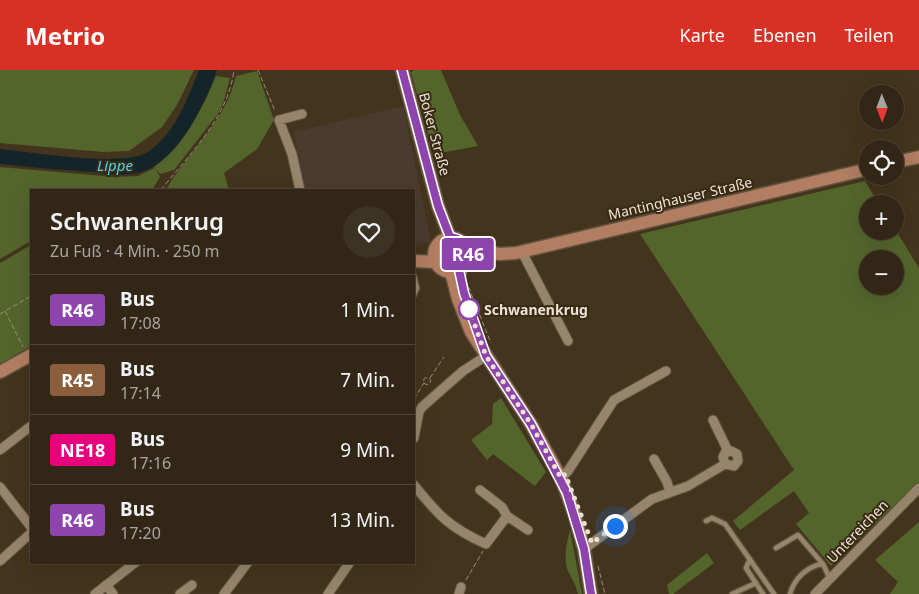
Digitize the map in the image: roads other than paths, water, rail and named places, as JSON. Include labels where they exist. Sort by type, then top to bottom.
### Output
[{"type":"main road","name":"Boker Straße","points":[[402,70],[438,206],[440,248]]},
{"type":"main road","points":[[904,160],[919,157]]},
{"type":"main road","name":"Mantinghauser Straße","points":[[470,256],[522,252],[859,171]]},
{"type":"main road","points":[[415,257],[461,240],[470,256],[455,271]]},
{"type":"main road","points":[[415,260],[440,248]]},
{"type":"main road","points":[[440,248],[439,267],[455,271]]},
{"type":"main road","points":[[455,271],[465,320],[490,351],[561,478],[574,512],[584,549],[591,594]]},
{"type":"main road","points":[[0,372],[30,356]]},
{"type":"street","points":[[300,189],[292,154],[279,120],[302,114]]},
{"type":"street","points":[[522,252],[568,341]]},
{"type":"street","points":[[415,433],[419,412],[422,407],[490,351]]},
{"type":"street","points":[[561,478],[568,471],[614,400],[666,371]]},
{"type":"street","points":[[415,404],[422,407]]},
{"type":"street","points":[[713,420],[728,451]]},
{"type":"street","points":[[0,450],[30,427]]},
{"type":"street","points":[[725,464],[723,457],[728,451]]},
{"type":"street","points":[[584,549],[652,500],[688,486],[725,464],[734,466],[738,461],[735,452],[728,451]]},
{"type":"street","points":[[654,459],[667,482],[670,492]]},
{"type":"street","points":[[415,486],[441,518],[462,533],[486,544],[507,516]]},
{"type":"street","name":"Untereichen","points":[[815,594],[919,488]]},
{"type":"street","points":[[480,490],[502,507],[507,516],[528,530]]},
{"type":"street","points":[[2,493],[30,526]]},
{"type":"street","points":[[0,561],[30,534]]},
{"type":"street","points":[[94,594],[133,564]]},
{"type":"street","points":[[224,594],[246,564]]},
{"type":"street","points":[[328,594],[349,564]]},
{"type":"street","points":[[106,585],[113,594]]},
{"type":"street","points":[[180,594],[192,585]]},
{"type":"lane","points":[[415,280],[417,288],[415,293]]},
{"type":"lane","points":[[706,521],[712,518],[725,524],[774,594]]},
{"type":"lane","points":[[776,548],[798,536],[823,564],[830,579]]},
{"type":"lane","points":[[750,559],[746,568],[763,594]]},
{"type":"lane","points":[[790,594],[796,581],[806,570],[823,564]]},
{"type":"lane","points":[[732,594],[756,583]]},
{"type":"water","name":"Lippe","points":[[199,70],[217,70],[205,100],[188,131],[177,146],[152,167],[138,173],[121,175],[0,164],[0,149],[97,159],[134,157],[146,153],[165,137],[172,127],[185,105]]},
{"type":"place","name":"Schwanenkrug","points":[[469,309]]}]
